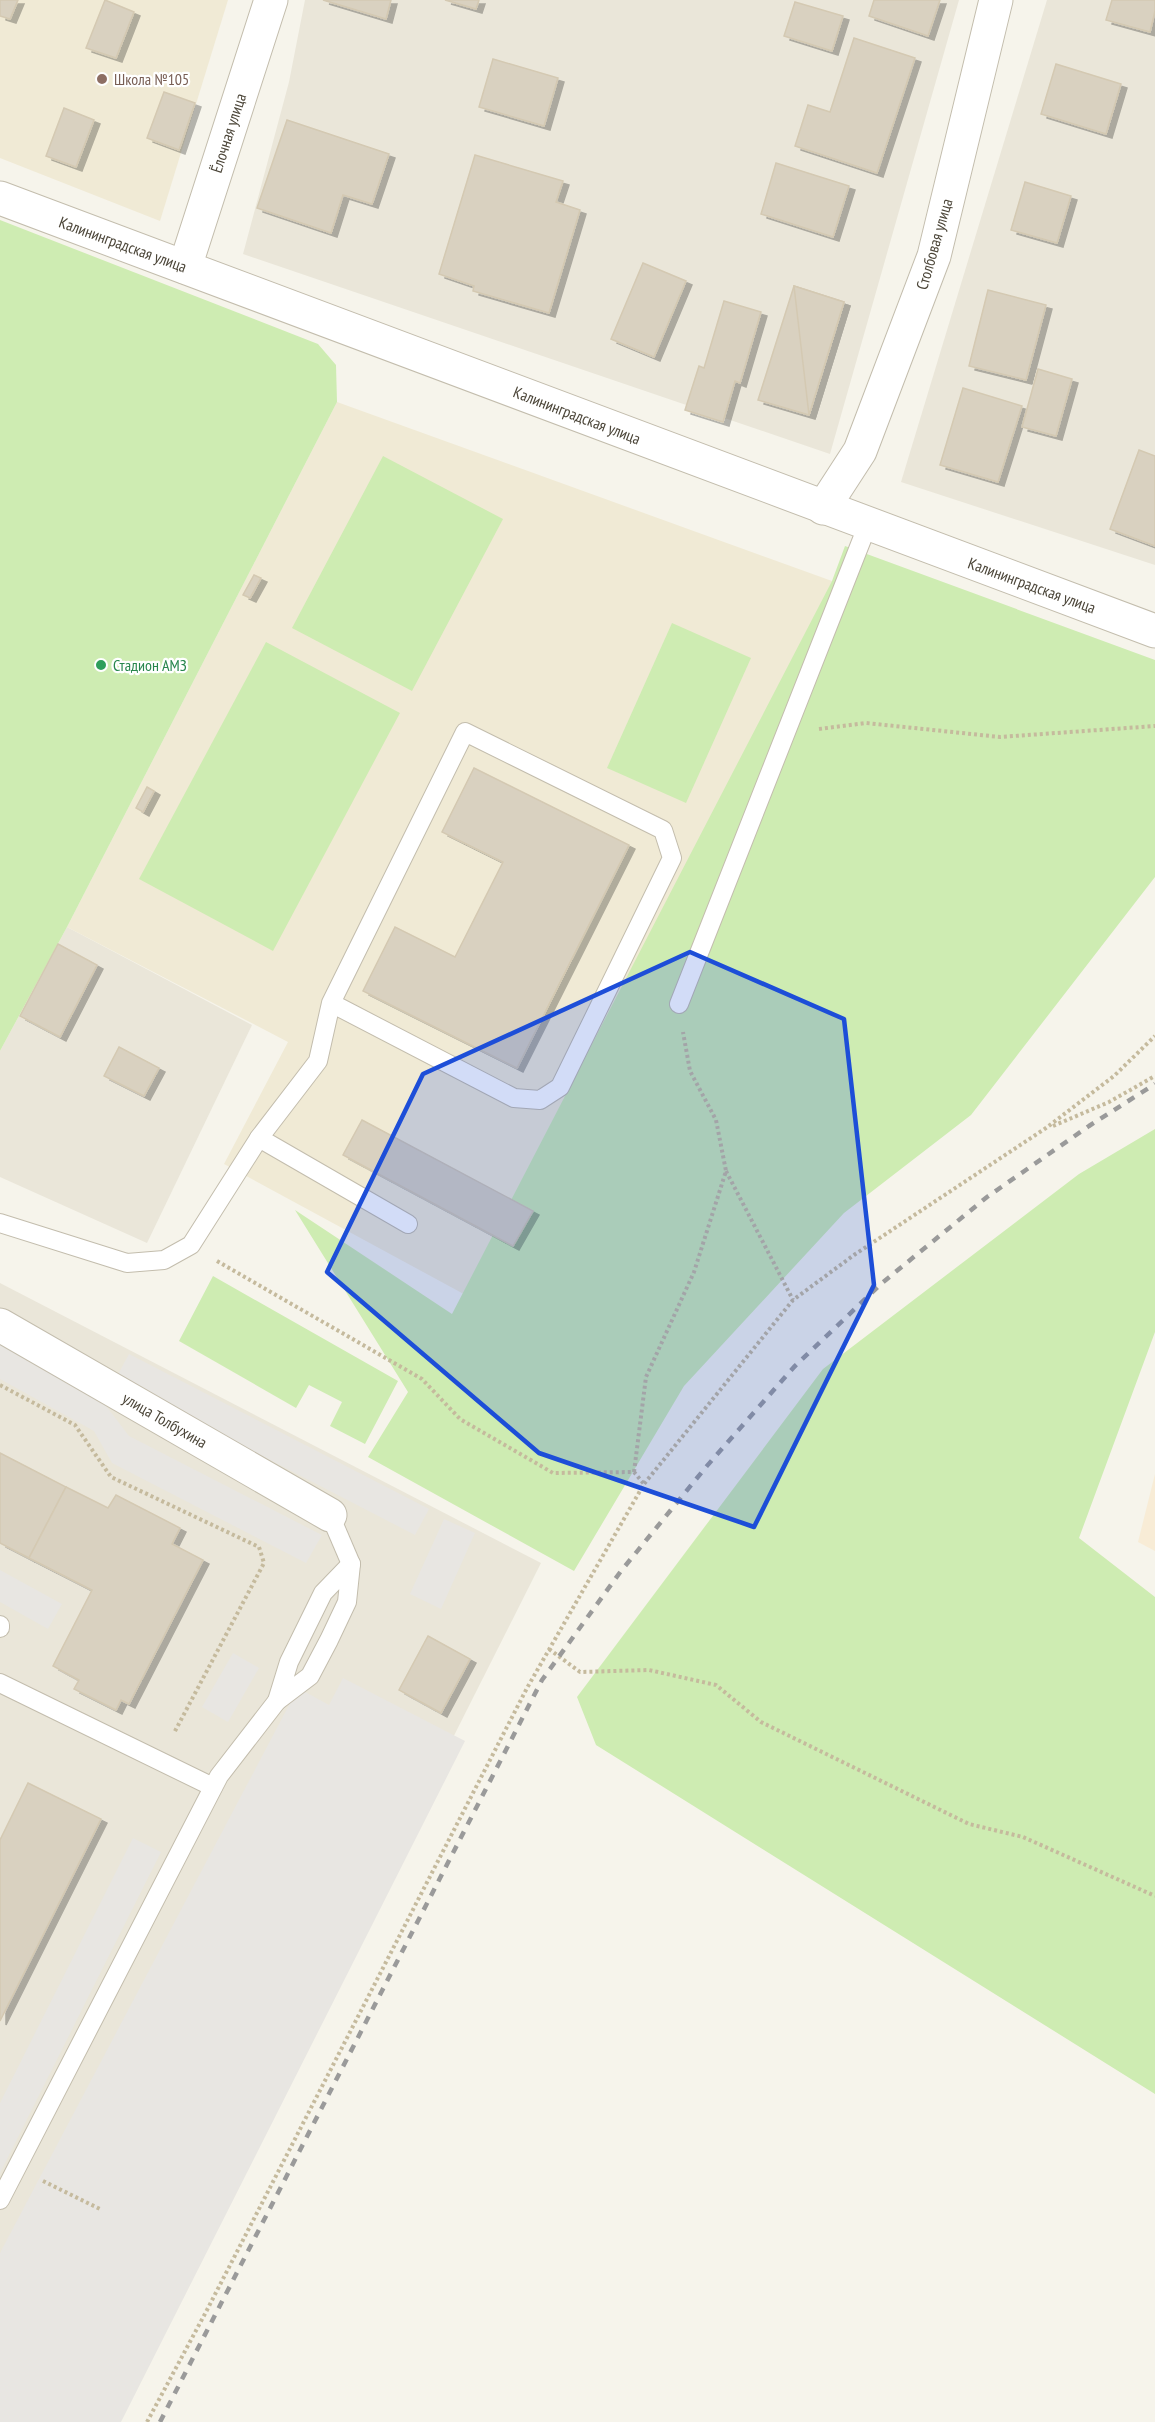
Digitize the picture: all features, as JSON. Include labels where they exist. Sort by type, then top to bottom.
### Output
[{"type":"street","name":"Ёлочная улица","points":[[186,267],[271,0]]},
{"type":"street","name":"Столбовая улица","points":[[823,508],[860,450],[934,256],[996,0]]},
{"type":"street","name":"Калининградская улица","points":[[0,198],[1155,631]]},
{"type":"street","name":"улица Толбухина","points":[[0,1325],[330,1515]]},
{"type":"lane","points":[[679,1004],[868,524]]},
{"type":"lane","points":[[0,1223],[127,1263],[164,1260],[190,1245],[259,1138],[318,1060],[331,1003],[465,732],[663,830],[672,858],[560,1087],[540,1100],[514,1098],[331,1003]]},
{"type":"lane","points":[[259,1138],[408,1224]]},
{"type":"lane","points":[[0,2200],[219,1776],[277,1701],[310,1676],[329,1640],[347,1602],[351,1564],[330,1515]]},
{"type":"lane","points":[[277,1701],[289,1662],[323,1593],[351,1564]]},
{"type":"lane","points":[[0,1683],[213,1787]]},
{"type":"path","points":[[786,733],[866,723],[1000,737],[1155,726]]},
{"type":"path","points":[[679,1004],[690,1071],[716,1120],[726,1171],[793,1300]]},
{"type":"path","points":[[147,2422],[213,2299],[526,1688],[644,1484],[793,1300],[854,1254],[1046,1128],[1114,1076],[1155,1036]]},
{"type":"path","points":[[1046,1128],[1109,1102],[1155,1076]]},
{"type":"path","points":[[644,1484],[634,1472],[646,1377],[694,1272],[726,1171]]},
{"type":"path","points":[[190,1245],[422,1379],[460,1419],[553,1473],[634,1472]]},
{"type":"path","points":[[0,1385],[75,1425],[111,1477],[259,1547],[264,1563],[160,1761]]},
{"type":"path","points":[[549,1649],[580,1672],[649,1670],[716,1685],[761,1722],[969,1824],[1023,1837],[1155,1896]]},
{"type":"path","points":[[17,2167],[102,2210]]},
{"type":"highlighted area","points":[[690,952],[844,1019],[874,1285],[754,1527],[539,1453],[327,1272],[423,1074]]},
{"type":"shaded area","name":"Школа №105","points":[[0,0],[228,0],[160,221],[0,158]]},
{"type":"shaded area","points":[[305,0],[959,0],[830,454],[243,254],[289,82]]},
{"type":"shaded area","points":[[1047,0],[1155,0],[1155,565],[901,482]]},
{"type":"shaded area","points":[[337,402],[832,581],[508,1318],[224,1164],[288,1042],[67,927]]},
{"type":"shaded area","points":[[67,927],[252,1025],[147,1243],[0,1177],[0,1051]]},
{"type":"shaded area","points":[[0,1283],[541,1563],[108,2422],[0,2422]]},
{"type":"shaded area","points":[[0,1344],[100,1398],[129,1436],[322,1535],[306,1563],[112,1463],[94,1431],[0,1379]]},
{"type":"shaded area","points":[[129,1354],[429,1509],[415,1535],[115,1380]]},
{"type":"shaded area","points":[[1155,1474],[1155,1551],[1138,1542]]},
{"type":"shaded area","points":[[444,1519],[475,1533],[441,1609],[410,1594]]},
{"type":"shaded area","points":[[0,1570],[62,1604],[48,1629],[0,1602]]},
{"type":"shaded area","points":[[233,1653],[259,1668],[228,1722],[202,1707]]},
{"type":"shaded area","points":[[343,1678],[465,1741],[121,2422],[0,2422],[0,2253],[298,1688],[329,1705]]},
{"type":"shaded area","points":[[133,1838],[161,1852],[0,2173],[0,2103]]},
{"type":"green space","name":"Стадион АМЗ","points":[[0,220],[318,344],[336,365],[337,402],[67,927],[0,1051]]},
{"type":"green space","points":[[383,456],[503,519],[412,691],[292,628]]},
{"type":"green space","points":[[845,546],[1155,660],[1155,877],[971,1115],[844,1213],[684,1386],[574,1571],[368,1457],[408,1392],[295,1210],[452,1314],[832,581]]},
{"type":"green space","points":[[672,623],[751,658],[686,803],[607,768]]},
{"type":"green space","points":[[266,642],[400,713],[273,951],[139,879]]},
{"type":"green space","points":[[1155,1129],[1155,1332],[1079,1538],[1155,1597],[1155,2094],[596,1745],[577,1697],[823,1369],[1079,1174]]},
{"type":"green space","points":[[213,1276],[398,1381],[365,1444],[330,1426],[342,1402],[309,1385],[296,1408],[179,1341]]},
{"type":"building","points":[[0,0],[18,0],[10,19],[0,16]]},
{"type":"building","points":[[105,0],[134,12],[116,58],[86,48]]},
{"type":"building","points":[[323,0],[391,0],[386,19]]},
{"type":"building","points":[[445,0],[479,0],[476,9]]},
{"type":"building","points":[[874,0],[940,0],[928,36],[869,16]]},
{"type":"building","points":[[1112,0],[1155,0],[1150,32],[1106,20]]},
{"type":"building","points":[[795,2],[843,16],[832,51],[784,36]]},
{"type":"building","points":[[854,38],[915,58],[877,173],[795,146],[808,105],[830,112]]},
{"type":"building","points":[[493,59],[558,78],[544,126],[479,107]]},
{"type":"building","points":[[1056,64],[1121,84],[1106,134],[1041,114]]},
{"type":"building","points":[[164,92],[195,103],[179,150],[147,138]]},
{"type":"building","points":[[64,108],[94,120],[76,167],[46,156]]},
{"type":"building","points":[[287,120],[389,154],[372,204],[343,195],[331,233],[257,208]]},
{"type":"building","points":[[475,155],[563,181],[556,202],[580,210],[549,313],[473,291],[474,286],[439,274]]},
{"type":"building","points":[[776,163],[849,186],[833,237],[761,214]]},
{"type":"building","points":[[1025,182],[1071,196],[1057,243],[1011,230]]},
{"type":"building","points":[[643,263],[686,281],[654,357],[611,339]]},
{"type":"building","points":[[794,286],[844,302],[809,415],[758,400]]},
{"type":"building","points":[[794,286],[844,302],[809,415]]},
{"type":"building","points":[[988,290],[1046,305],[1026,380],[969,366]]},
{"type":"building","points":[[724,301],[761,312],[740,383],[735,381],[723,422],[685,410],[699,366],[704,368]]},
{"type":"building","points":[[1038,369],[1072,379],[1056,436],[1022,427]]},
{"type":"building","points":[[963,388],[1022,406],[998,482],[940,465]]},
{"type":"building","points":[[1139,450],[1155,456],[1155,546],[1110,529]]},
{"type":"building","points":[[254,575],[261,578],[250,598],[243,595]]},
{"type":"building","points":[[474,768],[629,845],[517,1068],[363,991],[395,927],[455,957],[503,862],[442,832]]},
{"type":"building","points":[[147,787],[154,791],[143,812],[136,808]]},
{"type":"building","points":[[58,944],[97,965],[60,1037],[20,1016]]},
{"type":"building","points":[[119,1047],[159,1068],[144,1096],[104,1076]]},
{"type":"building","points":[[362,1120],[533,1211],[513,1246],[343,1155]]},
{"type":"building","points":[[0,1453],[66,1487],[29,1558],[0,1543]]},
{"type":"building","points":[[66,1487],[108,1508],[116,1495],[180,1528],[172,1544],[203,1560],[129,1704],[121,1700],[116,1710],[74,1689],[79,1680],[53,1666],[92,1590],[29,1558]]},
{"type":"building","points":[[428,1636],[470,1659],[441,1713],[399,1690]]},
{"type":"building","points":[[28,1783],[101,1819],[0,2021],[0,1840]]},
{"type":"railway","points":[[160,2422],[542,1680],[621,1571],[706,1467],[794,1367],[882,1283],[987,1197],[1089,1126],[1155,1084]]},
{"type":"place","name":"Школа №105","points":[[102,79]]},
{"type":"place","name":"Стадион АМЗ","points":[[101,665]]}]
